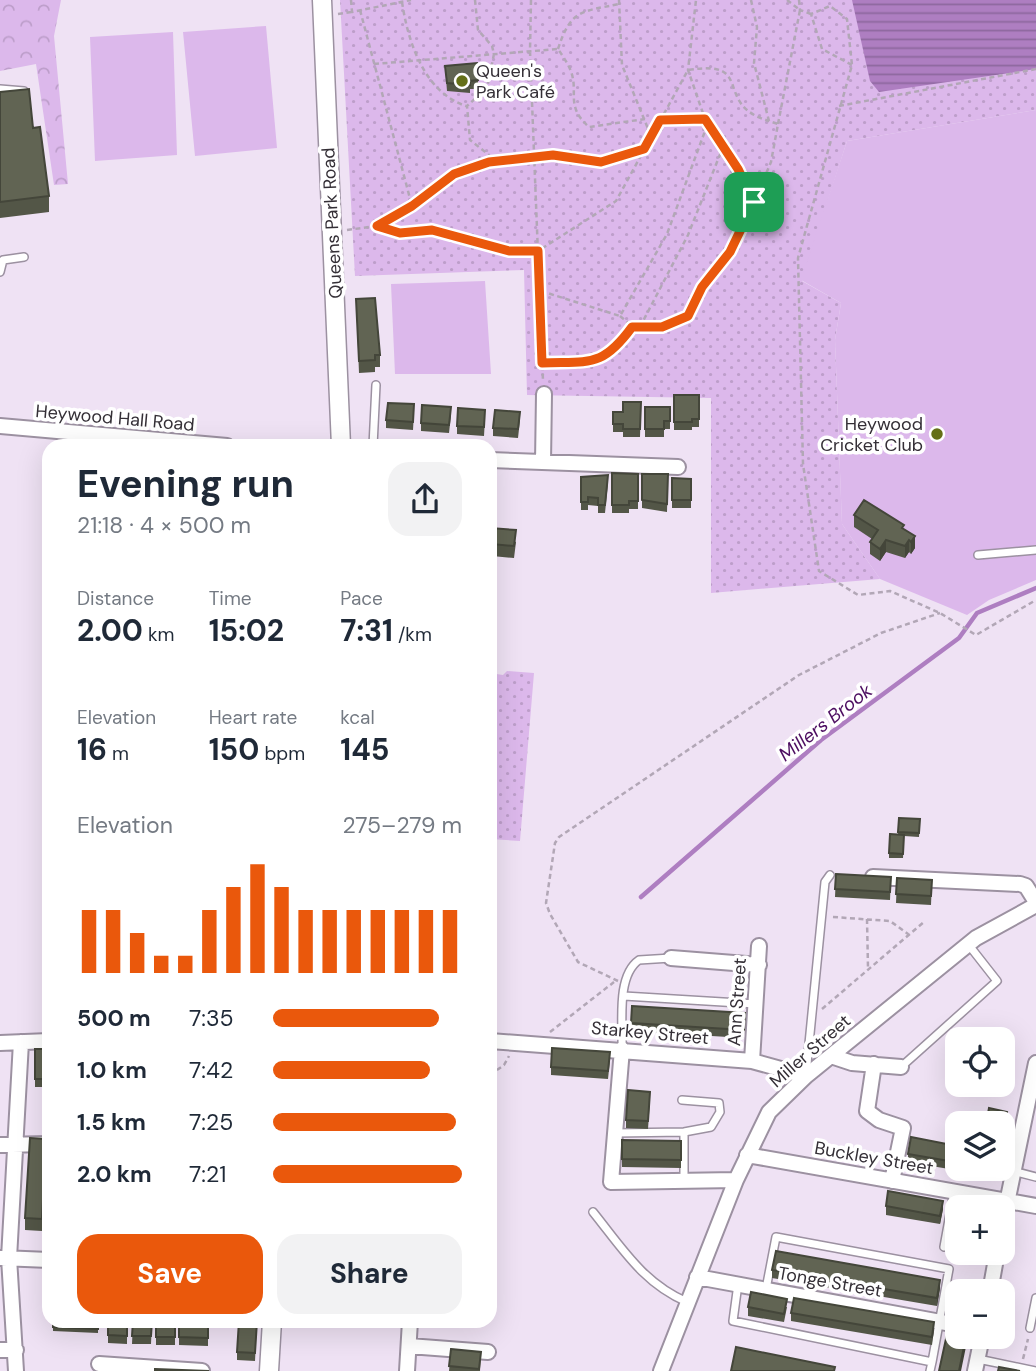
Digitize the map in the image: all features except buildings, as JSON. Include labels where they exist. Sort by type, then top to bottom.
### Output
[{"type":"street","name":"Queens Park Road","points":[[322,0],[341,439]]},
{"type":"street","points":[[542,462],[544,394]]},
{"type":"street","name":"Heywood Hall Road","points":[[0,426],[96,439]]},
{"type":"street","points":[[497,460],[678,467]]},
{"type":"street","points":[[843,875],[1020,884],[1026,886],[1036,904]]},
{"type":"street","name":"Miller Street","points":[[661,1371],[736,1180],[769,1112],[806,1076],[968,944],[1036,904]]},
{"type":"street","name":"Ann Street","points":[[752,1061],[760,946]]},
{"type":"street","points":[[671,958],[759,965]]},
{"type":"street","points":[[0,1042],[42,1041]]},
{"type":"street","name":"Starkey Street","points":[[497,1041],[752,1061],[806,1076]]},
{"type":"street","points":[[16,1371],[16,1350],[4,1258],[8,1144],[21,1042]]},
{"type":"street","points":[[622,1049],[611,1182],[736,1180]]},
{"type":"street","points":[[831,1056],[852,1063],[901,1067]]},
{"type":"street","points":[[1015,1162],[1036,1063]]},
{"type":"street","points":[[874,1064],[867,1111],[879,1120],[903,1128],[892,1181]]},
{"type":"street","points":[[8,1144],[42,1144]]},
{"type":"street","name":"Buckley Street","points":[[747,1155],[971,1195]]},
{"type":"street","name":"Buckley Street","points":[[1015,1202],[1036,1206]]},
{"type":"street","points":[[4,1258],[42,1260]]},
{"type":"street","name":"Tonge Street","points":[[697,1277],[945,1322]]},
{"type":"street","points":[[269,1371],[272,1328]]},
{"type":"street","points":[[407,1371],[410,1328]]},
{"type":"street","points":[[409,1346],[488,1352]]},
{"type":"street","points":[[0,1350],[16,1350]]},
{"type":"street","points":[[100,1364],[140,1369],[202,1371]]},
{"type":"lane","points":[[0,89],[24,91]]},
{"type":"lane","points":[[0,272],[3,260],[24,257]]},
{"type":"lane","points":[[373,439],[376,385]]},
{"type":"lane","points":[[978,555],[1036,550]]},
{"type":"lane","points":[[806,1076],[825,882],[843,875]]},
{"type":"lane","points":[[901,1067],[997,981],[968,944]]},
{"type":"lane","points":[[622,1049],[624,996],[621,982],[639,960],[671,958]]},
{"type":"lane","points":[[624,996],[756,1004]]},
{"type":"lane","points":[[615,1133],[684,1132],[711,1128],[721,1105],[682,1100]]},
{"type":"lane","points":[[684,1132],[684,1181]]},
{"type":"lane","points":[[1015,1172],[1036,1177]]},
{"type":"lane","points":[[944,1247],[954,1192]]},
{"type":"lane","points":[[593,1212],[653,1283],[662,1291],[687,1302]]},
{"type":"lane","points":[[738,1284],[733,1321],[931,1367],[949,1269],[776,1237],[766,1289]]},
{"type":"lane","points":[[1030,1328],[1036,1298]]},
{"type":"lane","points":[[976,1365],[1036,1371]]},
{"type":"path","points":[[351,0],[352,12],[411,0]]},
{"type":"path","points":[[467,106],[487,88],[494,54],[492,46],[478,30],[475,0]]},
{"type":"path","points":[[531,0],[530,51],[544,394]]},
{"type":"path","points":[[377,226],[400,233],[432,230],[509,251],[538,251],[615,201],[688,71],[696,0]]},
{"type":"path","points":[[751,0],[757,27],[754,63],[769,121]]},
{"type":"path","points":[[787,0],[800,10],[811,13],[830,6],[847,19],[852,65],[799,258],[803,464],[819,571],[858,595],[890,591],[940,613],[974,633],[1036,600]]},
{"type":"path","points":[[542,363],[589,361],[613,352],[632,327],[662,327],[688,316],[702,287],[730,252],[771,162],[800,10],[799,0]]},
{"type":"path","points":[[402,2],[407,33],[420,60],[443,95],[467,106]]},
{"type":"path","points":[[645,119],[589,127],[579,118],[573,105],[571,71],[558,48],[565,27],[574,17],[619,2],[622,65],[645,119],[651,136]]},
{"type":"path","points":[[360,10],[412,206]]},
{"type":"path","points":[[811,13],[822,49],[852,65]]},
{"type":"path","points":[[374,64],[558,48]]},
{"type":"path","points":[[688,71],[717,68],[724,70],[729,75],[739,103],[758,118],[778,124]]},
{"type":"path","points":[[839,106],[1036,69]]},
{"type":"path","points":[[688,71],[705,119],[754,202]]},
{"type":"path","points":[[467,106],[470,140],[489,155],[489,162]]},
{"type":"path","points":[[660,120],[705,119]]},
{"type":"path","points":[[620,316],[667,234],[705,131],[710,127]]},
{"type":"path","points":[[641,325],[688,235],[723,147]]},
{"type":"path","points":[[333,231],[377,226],[412,206],[454,174],[489,162],[553,155],[601,162],[644,149]]},
{"type":"path","points":[[540,290],[620,316],[632,327]]},
{"type":"path","points":[[548,1034],[621,982],[578,962],[546,903],[555,843],[559,837],[799,675],[881,633],[940,613]]},
{"type":"path","points":[[822,916],[890,921],[908,934]]},
{"type":"path","points":[[867,919],[868,969]]},
{"type":"path","points":[[812,1009],[823,1009],[925,921]]},
{"type":"path","points":[[497,1070],[504,1065],[516,1042]]},
{"type":"path","points":[[1021,1368],[1030,1328]]},
{"type":"green space","points":[[0,0],[61,0],[54,36],[68,184],[54,185],[36,64],[0,71]]},
{"type":"green space","points":[[340,0],[1036,0],[1036,110],[847,141],[802,281],[841,303],[835,340],[842,524],[880,579],[711,593],[711,398],[527,395],[524,270],[355,276]]},
{"type":"green space","points":[[266,26],[277,148],[195,156],[183,32]]},
{"type":"green space","points":[[173,32],[177,155],[95,161],[90,37]]},
{"type":"green space","name":"Heywood Cricket Club","points":[[1036,110],[1036,580],[989,600],[967,615],[880,579],[842,524],[835,340],[841,303],[801,280],[847,141]]},
{"type":"green space","points":[[485,281],[491,374],[395,374],[391,284]]},
{"type":"green space","points":[[507,671],[534,673],[520,841],[497,839],[497,674],[503,675]]},
{"type":"shaded area","points":[[852,0],[1036,0],[1036,69],[879,92],[870,81]]},
{"type":"waterway","name":"Millers Brook","points":[[641,897],[821,740],[959,638],[977,613],[1036,588]]},
{"type":"place","name":"Queen's Park Café","points":[[462,81]]},
{"type":"place","name":"Heywood Cricket Club","points":[[937,434]]},
{"type":"route","points":[[705,119],[738,169],[754,202],[730,252],[702,287],[688,316],[662,327],[632,327],[613,352],[589,361],[542,363],[538,251],[509,251],[432,230],[400,233],[377,226],[412,206],[454,174],[489,162],[553,155],[601,162],[644,149],[660,120],[705,119]]}]
